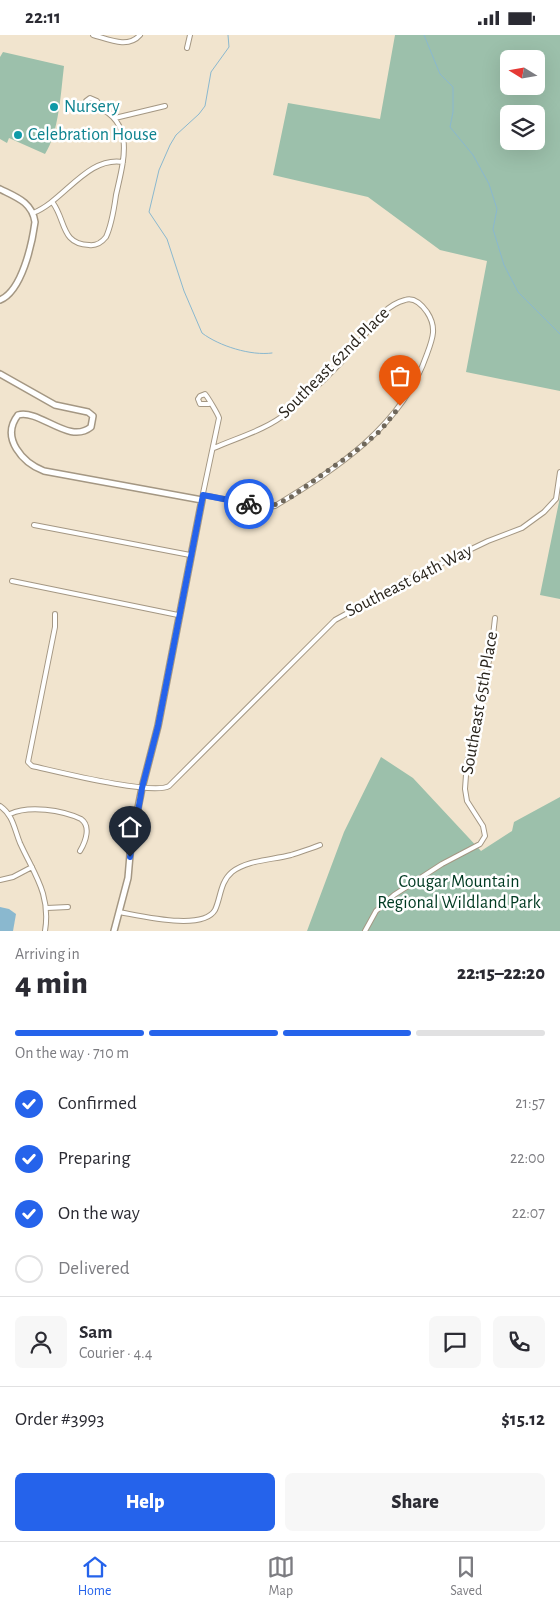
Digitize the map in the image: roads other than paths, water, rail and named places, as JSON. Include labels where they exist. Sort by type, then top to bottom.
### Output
[{"type":"street","points":[[93,35],[127,43],[140,35]]},
{"type":"street","points":[[187,48],[190,35]]},
{"type":"street","points":[[115,118],[165,106]]},
{"type":"street","points":[[52,203],[73,241],[92,245],[104,240],[110,227],[123,162],[123,138],[115,118],[98,107]]},
{"type":"street","points":[[33,213],[52,203],[95,167],[111,161],[123,162]]},
{"type":"street","points":[[0,189],[23,201],[33,213],[34,227],[23,269],[12,291],[0,300]]},
{"type":"street","name":"Southeast 62nd Place","points":[[202,498],[267,507],[275,506],[357,450],[380,431],[400,406],[419,375],[434,327],[432,319],[420,304],[409,299],[399,302],[384,311],[356,346],[288,412],[254,433],[214,448]]},
{"type":"street","points":[[0,374],[55,405],[88,412],[93,416],[93,424],[86,430],[76,431],[54,426],[24,414],[15,418],[10,429],[10,440],[15,452],[24,461],[37,468],[202,498]]},
{"type":"street","points":[[114,931],[128,878],[131,843],[142,788],[158,726],[190,555],[214,448],[219,418],[209,404]]},
{"type":"street","name":"Southeast 64th Way","points":[[55,614],[55,627],[27,759],[32,766],[142,788],[160,789],[169,786],[342,614],[488,541],[522,528],[544,512],[556,499],[560,472]]},
{"type":"street","points":[[34,525],[190,555]]},
{"type":"street","points":[[12,581],[178,615]]},
{"type":"street","name":"Southeast 65th Place","points":[[365,931],[376,911],[394,895],[442,864],[480,844],[484,839],[484,829],[466,801],[465,789],[468,761],[479,727],[483,684],[491,653],[495,618]]},
{"type":"street","points":[[0,806],[10,814],[19,840],[40,882],[46,908],[45,931]]},
{"type":"street","points":[[10,814],[22,809],[34,809],[81,819],[87,829],[80,851]]},
{"type":"street","points":[[119,912],[186,925],[203,923],[212,916],[223,883],[237,869],[320,845]]},
{"type":"street","points":[[0,880],[13,877],[32,867]]},
{"type":"street","points":[[46,908],[68,907]]},
{"type":"water","points":[[0,907],[9,909],[16,914],[13,931],[0,931]]},
{"type":"waterway","points":[[228,35],[229,47],[211,72],[205,106],[176,135],[170,145],[159,170],[149,212],[167,239],[184,291],[202,333],[217,342],[235,349],[264,354],[272,353]]},
{"type":"waterway","points":[[424,35],[440,74],[453,87],[453,112],[450,127],[473,155],[489,184],[497,209],[493,229],[504,265],[518,292],[560,334]]},
{"type":"place","name":"Nursery","points":[[54,107]]},
{"type":"place","name":"Celebration House","points":[[18,135]]},
{"type":"park label","name":"Cougar Mountain Regional Wildland Park","points":[[459,892]]}]
